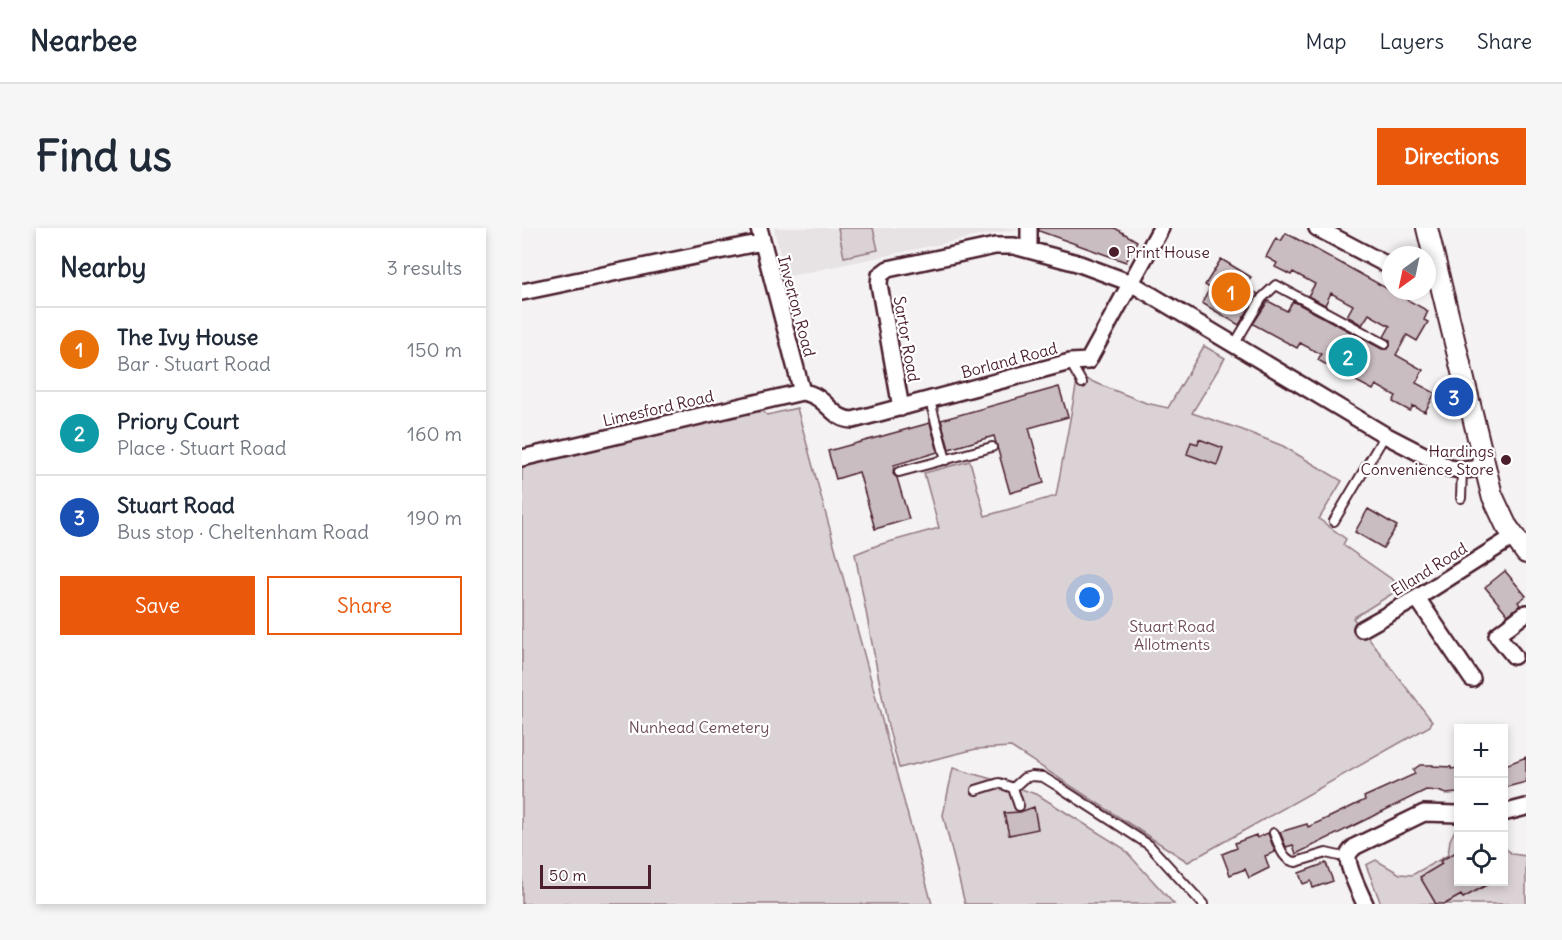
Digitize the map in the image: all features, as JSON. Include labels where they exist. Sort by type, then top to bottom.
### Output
[{"type":"street","points":[[1029,228],[1029,249],[1077,263],[1131,283],[1385,435],[1449,468],[1462,470],[1484,468]]},
{"type":"street","name":"Borland Road","points":[[802,392],[818,396],[839,417],[853,420],[1070,362],[1088,361],[1161,228]]},
{"type":"street","points":[[1317,228],[1382,262]]},
{"type":"street","points":[[1427,228],[1429,246]]},
{"type":"street","points":[[522,292],[761,235]]},
{"type":"street","name":"Inverton Road","points":[[761,235],[802,392]]},
{"type":"street","name":"Sartor Road","points":[[901,408],[879,284],[880,275],[888,269],[971,250],[1004,246],[1029,249]]},
{"type":"street","points":[[1436,291],[1496,505],[1513,537],[1526,554]]},
{"type":"street","name":"Limesford Road","points":[[522,458],[802,392]]},
{"type":"street","name":"Elland Road","points":[[1362,629],[1417,598],[1513,537]]},
{"type":"street","points":[[1417,598],[1472,679]]},
{"type":"street","points":[[1514,656],[1497,635],[1526,613]]},
{"type":"street","points":[[1508,812],[1526,807]]},
{"type":"street","points":[[1365,904],[1349,863],[1348,855],[1356,846],[1415,816],[1434,812],[1454,814]]},
{"type":"lane","points":[[1234,345],[1262,298],[1276,285],[1385,344]]},
{"type":"lane","points":[[1070,362],[1082,382]]},
{"type":"lane","points":[[930,401],[946,460]]},
{"type":"lane","points":[[1334,521],[1385,435]]},
{"type":"lane","points":[[899,472],[992,447]]},
{"type":"lane","points":[[1461,498],[1462,470]]},
{"type":"lane","points":[[1013,788],[1024,778],[1043,777],[1149,845],[1203,904]]},
{"type":"lane","points":[[976,790],[999,783],[1013,788]]},
{"type":"lane","points":[[1013,788],[1019,806]]},
{"type":"lane","points":[[1274,833],[1290,862],[1326,852],[1339,856],[1348,855]]},
{"type":"shaded area","points":[[774,228],[1018,228],[1018,229],[785,277]]},
{"type":"green space","points":[[838,228],[873,228],[878,250],[844,257]]},
{"type":"green space","name":"Stuart Road Allotments","points":[[1204,346],[1225,358],[1192,413],[1283,446],[1342,481],[1319,519],[1346,539],[1343,545],[1403,587],[1353,618],[1432,721],[1430,726],[1188,862],[1011,747],[976,749],[899,768],[887,722],[855,554],[939,528],[924,473],[970,461],[985,516],[1056,496],[1077,381],[1086,379],[1146,403],[1168,408]]},
{"type":"green space","name":"Nunhead Cemetery","points":[[755,404],[767,415],[797,408],[932,904],[522,904],[522,463]]},
{"type":"green space","points":[[953,768],[1038,795],[1123,848],[1174,904],[965,904],[943,815]]},
{"type":"green space","points":[[1454,832],[1454,854],[1421,877],[1436,904],[1381,904],[1366,865],[1376,860],[1400,874],[1412,875],[1448,855],[1450,840]]},
{"type":"green space","points":[[1508,850],[1512,854],[1526,856],[1526,904],[1445,904],[1461,895],[1463,898],[1478,889],[1476,886],[1508,886]]},
{"type":"building","name":"Print House","points":[[1039,228],[1115,228],[1137,241],[1126,262],[1039,231]]},
{"type":"building","points":[[1286,233],[1382,286],[1382,300],[1408,300],[1428,311],[1424,320],[1428,322],[1417,341],[1407,335],[1396,355],[1423,370],[1416,383],[1435,393],[1425,412],[1413,406],[1410,411],[1393,402],[1396,396],[1376,385],[1373,390],[1356,381],[1359,376],[1337,363],[1334,369],[1318,360],[1321,354],[1300,343],[1297,348],[1253,324],[1268,301],[1287,311],[1293,301],[1382,349],[1388,349],[1390,346],[1390,340],[1384,337],[1390,326],[1369,314],[1362,325],[1347,316],[1353,305],[1331,293],[1325,305],[1308,296],[1315,284],[1293,272],[1291,275],[1275,267],[1277,263],[1266,257],[1276,238],[1281,241]]},
{"type":"building","points":[[1221,259],[1251,277],[1245,286],[1258,294],[1239,325],[1202,303],[1210,288],[1205,285]]},
{"type":"building","points":[[1059,387],[1068,417],[1029,428],[1044,483],[1010,493],[994,436],[949,449],[941,420]]},
{"type":"building","points":[[930,423],[938,452],[894,465],[893,474],[897,478],[909,519],[875,529],[859,472],[836,479],[828,451]]},
{"type":"building","points":[[1199,439],[1223,448],[1217,465],[1187,454],[1191,442],[1198,444]]},
{"type":"building","points":[[1368,509],[1397,526],[1383,548],[1355,532]]},
{"type":"building","points":[[1505,571],[1526,596],[1518,602],[1520,605],[1508,615],[1485,587]]},
{"type":"building","points":[[1526,757],[1526,782],[1508,787],[1508,764]]},
{"type":"building","points":[[1420,765],[1454,769],[1454,793],[1426,790],[1296,854],[1293,845],[1286,847],[1280,832],[1307,824],[1308,827],[1332,816],[1365,800],[1364,797],[1415,774],[1413,770]]},
{"type":"building","points":[[1034,807],[1038,829],[1009,835],[1004,813],[1020,812]]},
{"type":"building","points":[[1268,833],[1275,852],[1265,856],[1269,868],[1249,878],[1245,869],[1230,875],[1222,854],[1237,848],[1235,843]]},
{"type":"building","points":[[1454,853],[1454,886],[1485,886],[1463,898],[1461,895],[1445,904],[1436,904],[1420,877],[1442,864],[1440,861]]},
{"type":"building","points":[[1326,863],[1333,881],[1313,888],[1311,881],[1303,884],[1299,873]]},
{"type":"place","name":"Print House","points":[[1114,252]]},
{"type":"place","name":"The Ivy House","points":[[1231,292]]},
{"type":"place","name":"Priory Court","points":[[1348,357]]},
{"type":"place","name":"Stuart Road","points":[[1454,397]]},
{"type":"place","name":"Hardings Convenience Store","points":[[1506,460]]}]
